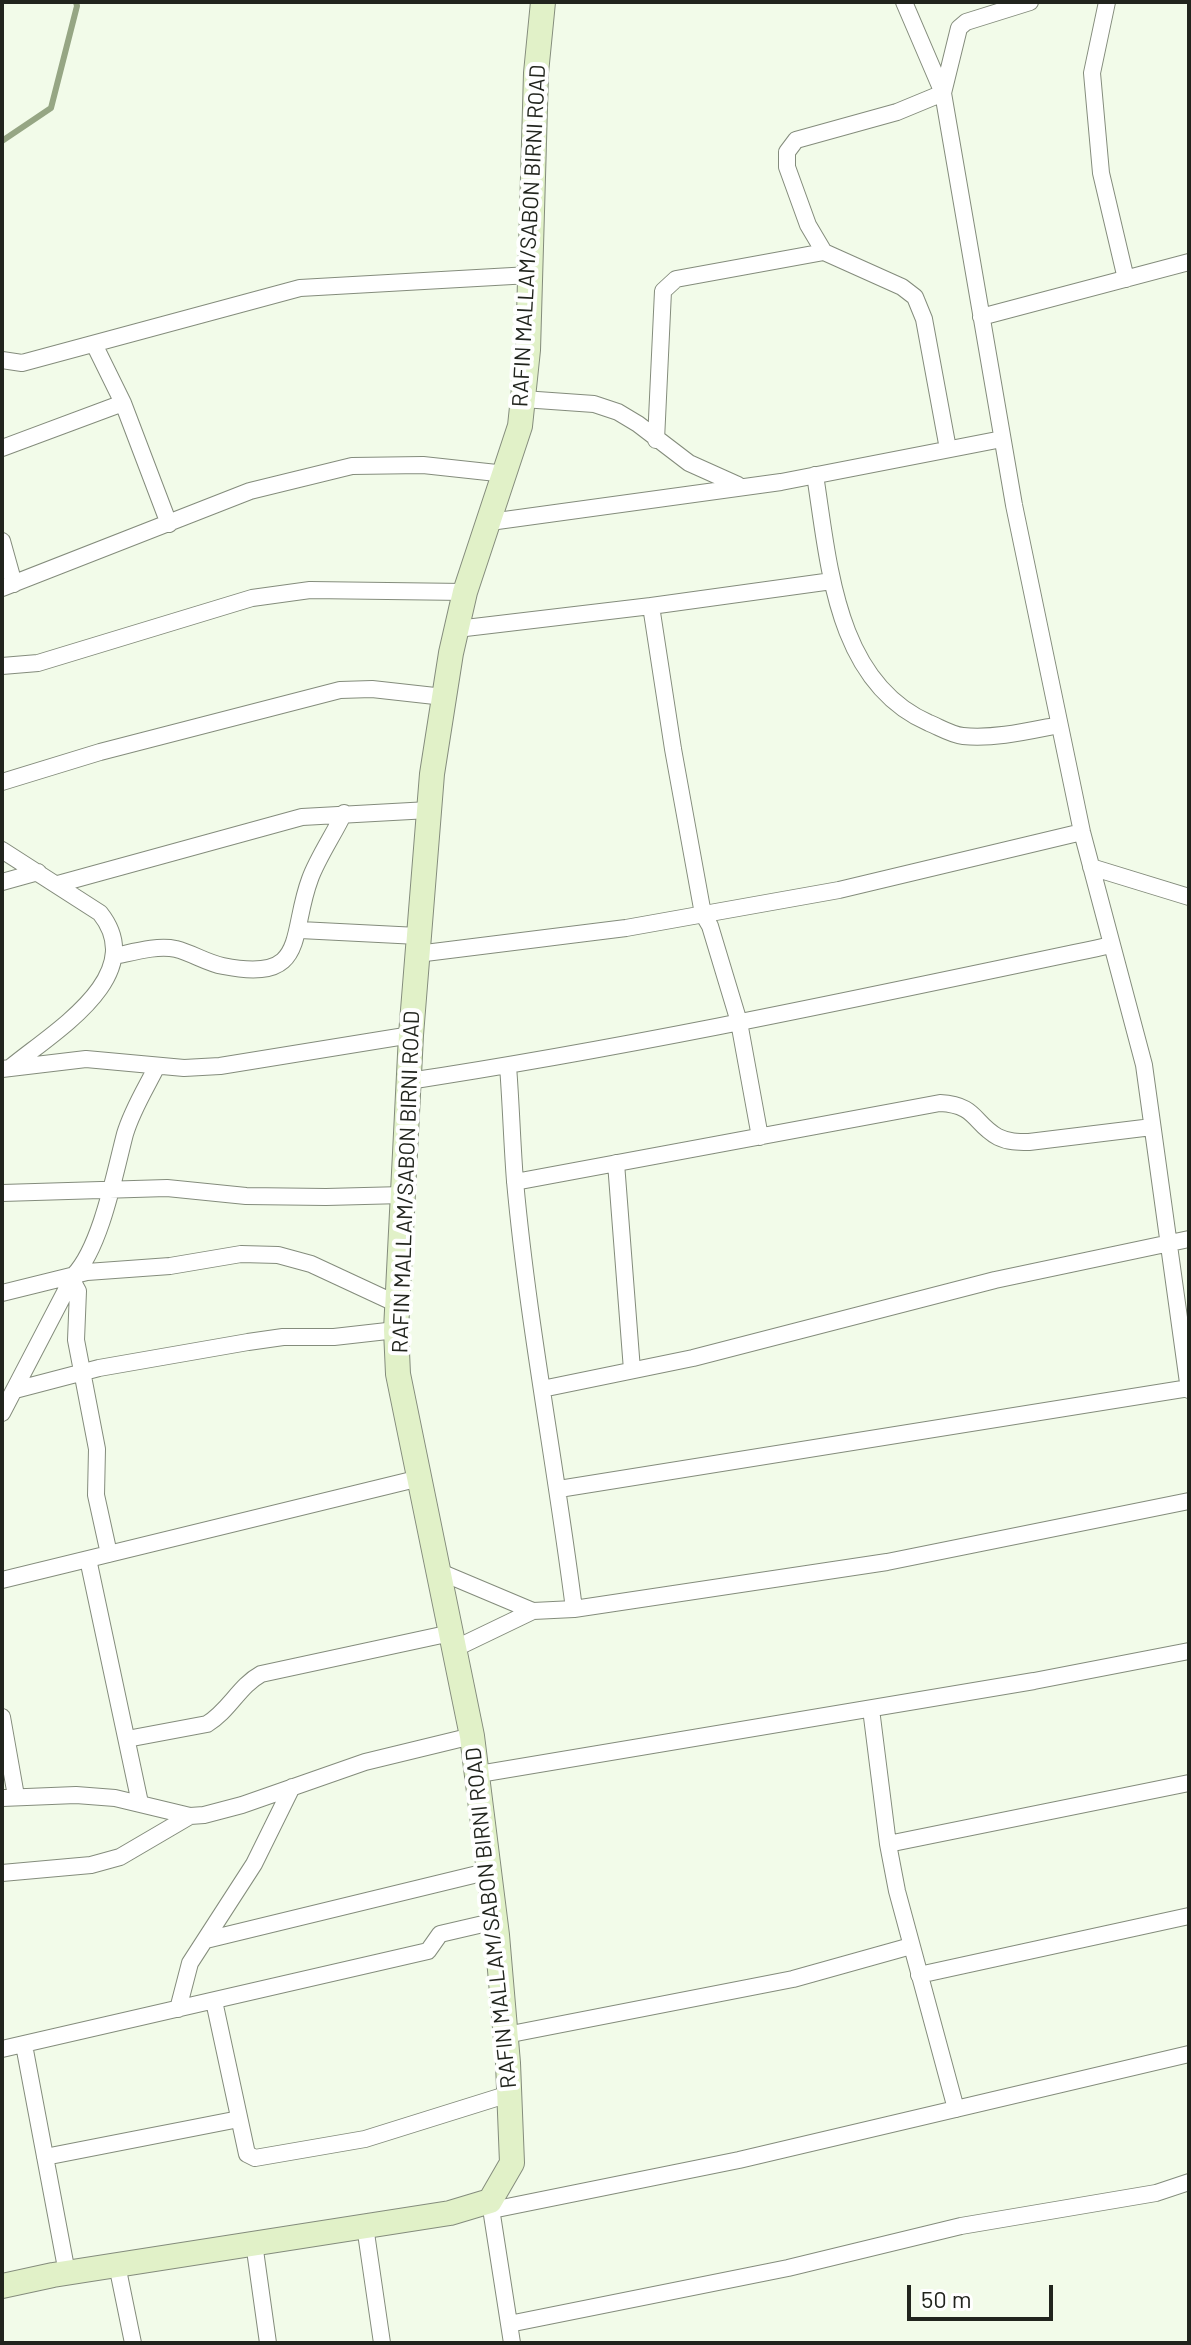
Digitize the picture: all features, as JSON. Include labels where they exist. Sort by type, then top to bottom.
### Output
[{"type":"street","name":"RAFIN MALLAM/SABON BIRNI ROAD","points":[[491,2205],[512,2163],[506,2035],[496,1921],[479,1774],[398,1374],[396,1330],[411,1035],[429,810],[444,697],[465,592],[520,426],[528,350],[536,73],[543,2]]},
{"type":"street","points":[[559,1489],[1189,1389],[1144,1065],[1082,832],[1059,725],[1002,439],[943,93],[904,2]]},
{"type":"street","points":[[943,93],[959,28],[966,22],[1030,2]]},
{"type":"street","points":[[1107,2],[1092,73],[1101,173],[1126,279]]},
{"type":"street","points":[[824,252],[808,225],[787,167],[787,152],[796,140],[897,112],[943,93]]},
{"type":"street","points":[[656,440],[663,291],[668,284],[676,279],[824,252],[902,287],[915,297],[924,319],[948,449]]},
{"type":"street","points":[[981,317],[1189,262]]},
{"type":"street","points":[[2,360],[22,363],[300,288],[530,275]]},
{"type":"street","points":[[94,344],[123,403],[169,524]]},
{"type":"street","points":[[523,399],[594,404],[618,412],[689,463],[740,486]]},
{"type":"street","points":[[2,448],[123,403]]},
{"type":"street","points":[[490,522],[815,475],[1002,439]]},
{"type":"street","points":[[2,541],[8,586],[250,491],[352,466],[423,465],[506,474]]},
{"type":"street","points":[[815,475],[832,581],[845,631],[861,660],[891,699],[913,716],[960,736],[999,736],[1059,725]]},
{"type":"street","points":[[457,629],[832,581]]},
{"type":"street","points":[[2,666],[38,663],[252,598],[310,590],[465,592]]},
{"type":"street","points":[[651,606],[703,914],[710,926],[739,1022],[760,1137]]},
{"type":"street","points":[[2,782],[100,752],[340,690],[372,689],[444,697]]},
{"type":"street","points":[[58,884],[302,817],[429,810]]},
{"type":"street","points":[[115,956],[174,948],[218,965],[247,970],[277,965],[286,958],[300,930],[310,878],[344,813]]},
{"type":"street","points":[[300,930],[417,945],[626,928],[839,890],[1082,832]]},
{"type":"street","points":[[2,850],[100,913],[108,923],[114,940],[115,956],[108,977],[91,1000],[6,1068]]},
{"type":"street","points":[[1091,867],[1189,897]]},
{"type":"street","points":[[2,882],[38,872]]},
{"type":"street","points":[[409,1081],[508,1066],[739,1022],[1112,945]]},
{"type":"street","points":[[6,1068],[86,1059],[157,1066],[220,1066],[411,1035]]},
{"type":"street","points":[[2,1413],[85,1260],[112,1190],[131,1118],[157,1066]]},
{"type":"street","points":[[508,1066],[515,1182],[574,1609]]},
{"type":"street","points":[[515,1182],[940,1103],[954,1104],[974,1113],[990,1132],[1011,1142],[1152,1127]]},
{"type":"street","points":[[616,1163],[632,1370]]},
{"type":"street","points":[[2,1193],[176,1188],[246,1196],[403,1195]]},
{"type":"street","points":[[542,1389],[693,1358],[995,1280],[1189,1239]]},
{"type":"street","points":[[2,1293],[108,1270],[170,1266],[241,1254],[278,1255],[311,1264],[397,1304]]},
{"type":"street","points":[[73,1278],[78,1291],[75,1328],[97,1449],[96,1495],[109,1554]]},
{"type":"street","points":[[15,1390],[83,1372],[283,1337],[334,1337],[396,1330]]},
{"type":"street","points":[[2,1580],[420,1478]]},
{"type":"street","points":[[127,1739],[207,1724],[218,1718],[248,1681],[261,1674],[453,1641],[533,1611],[574,1609],[887,1562],[1189,1501]]},
{"type":"street","points":[[88,1559],[140,1803]]},
{"type":"street","points":[[438,1571],[533,1611]]},
{"type":"street","points":[[479,1774],[1034,1681],[1189,1651]]},
{"type":"street","points":[[871,1709],[888,1844],[911,1946],[956,2109]]},
{"type":"street","points":[[2,1717],[9,1797],[76,1795],[115,1798],[190,1816],[216,1813],[365,1762],[472,1736]]},
{"type":"street","points":[[888,1844],[1189,1783]]},
{"type":"street","points":[[178,2009],[190,1963],[254,1864],[292,1787]]},
{"type":"street","points":[[2,1873],[91,1865],[120,1857],[190,1816]]},
{"type":"street","points":[[206,1940],[490,1871]]},
{"type":"street","points":[[919,1975],[1189,1916]]},
{"type":"street","points":[[2,2049],[428,1951],[440,1934],[496,1921]]},
{"type":"street","points":[[506,2035],[793,1979],[911,1946]]},
{"type":"street","points":[[214,2001],[247,2154],[255,2158],[365,2139],[509,2094]]},
{"type":"street","points":[[24,2045],[67,2273]]},
{"type":"street","points":[[2,2286],[450,2213],[739,2160],[1189,2054]]},
{"type":"street","points":[[45,2157],[239,2119]]},
{"type":"street","points":[[509,2324],[788,2268],[961,2226],[1156,2193],[1189,2182]]},
{"type":"street","points":[[491,2205],[512,2343]]},
{"type":"street","points":[[365,2226],[382,2343]]},
{"type":"street","points":[[254,2243],[268,2343]]},
{"type":"street","points":[[117,2265],[133,2343]]},
{"type":"waterway","points":[[2,141],[51,108],[76,2]]}]
